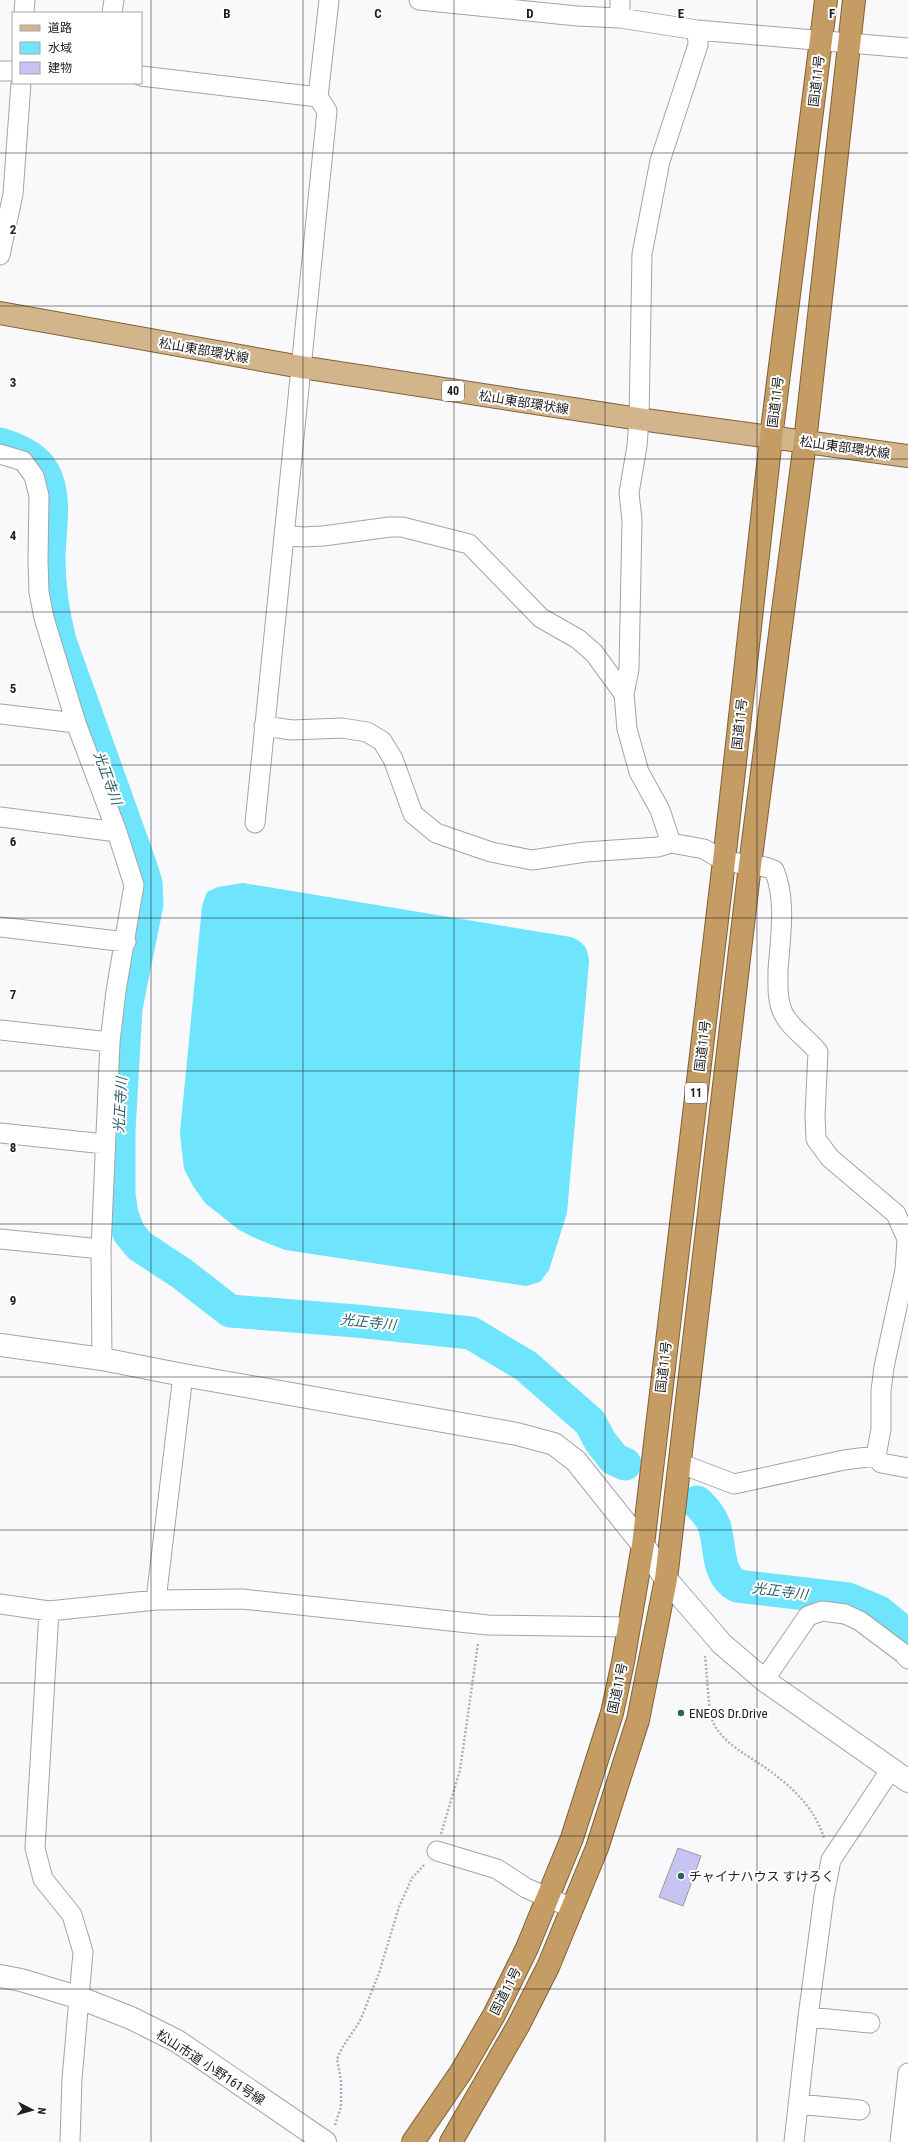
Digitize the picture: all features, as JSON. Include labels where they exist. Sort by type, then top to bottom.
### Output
[{"type":"highway","name":"国道11号","points":[[413,2142],[461,2072],[494,2015],[527,1948],[572,1838],[612,1713],[643,1545],[724,861],[771,438],[826,0]]},
{"type":"highway","name":"国道11号","points":[[451,2142],[518,2026],[548,1967],[597,1848],[638,1720],[666,1579],[750,865],[805,442],[848,43],[854,0]]},
{"type":"main road","name":"松山東部環状線","points":[[0,313],[301,367],[639,420],[908,456]]},
{"type":"street","points":[[24,12],[25,0]]},
{"type":"street","points":[[112,12],[114,0]]},
{"type":"street","points":[[255,823],[327,111],[318,97],[329,0]]},
{"type":"street","points":[[419,0],[569,15],[620,9],[697,30],[908,48]]},
{"type":"street","points":[[671,843],[660,810],[639,772],[627,730],[624,694],[629,669],[632,520],[629,493],[637,446],[639,420],[642,254],[660,161],[698,45],[697,30]]},
{"type":"street","points":[[0,71],[12,71]]},
{"type":"street","points":[[142,76],[318,97]]},
{"type":"street","points":[[0,255],[13,194],[21,84]]},
{"type":"street","points":[[0,454],[23,461],[34,476],[39,496],[39,592],[44,618],[76,723],[117,832],[134,885],[126,942],[116,991],[110,1042],[101,1249],[102,1359]]},
{"type":"street","points":[[284,535],[303,537],[323,536],[390,527],[402,527],[469,544],[541,618],[578,640],[594,653],[624,694]]},
{"type":"street","points":[[0,714],[76,723]]},
{"type":"street","points":[[264,726],[292,730],[342,728],[367,732],[382,741],[392,759],[414,814],[436,833],[491,852],[532,860],[585,852],[658,847],[671,843],[704,849],[724,861],[765,867],[774,870],[778,880],[781,903],[778,996],[784,1015],[791,1025],[818,1052],[815,1115],[816,1139],[830,1158],[896,1214],[907,1238],[905,1270],[884,1368],[881,1391],[881,1429],[876,1456],[881,1463],[908,1468]]},
{"type":"street","points":[[0,817],[117,832]]},
{"type":"street","points":[[0,927],[126,942]]},
{"type":"street","points":[[0,1030],[110,1042]]},
{"type":"street","points":[[0,1133],[105,1144]]},
{"type":"street","points":[[0,1239],[101,1249]]},
{"type":"street","points":[[0,1345],[102,1359],[183,1375],[517,1434],[554,1444],[576,1461],[643,1545],[666,1579],[722,1644],[764,1680],[899,1775],[831,1860],[824,1896],[808,2017],[794,2142]]},
{"type":"street","points":[[156,1600],[183,1375]]},
{"type":"street","points":[[679,1463],[734,1484],[844,1460],[876,1456]]},
{"type":"street","points":[[0,1604],[49,1611],[156,1600],[242,1599],[488,1625],[628,1627]]},
{"type":"street","points":[[49,1611],[35,1848],[43,1880],[72,1915],[83,1952],[72,2079],[70,2142]]},
{"type":"street","points":[[764,1680],[808,1616],[822,1611],[845,1614],[860,1621],[904,1654],[908,1660]]},
{"type":"street","points":[[437,1851],[496,1869],[526,1888],[572,1908]]},
{"type":"street","name":"松山市道 小野161号線","points":[[0,1976],[21,1980],[80,1998],[131,2018],[177,2041],[330,2134]]},
{"type":"street","points":[[808,2017],[870,2023]]},
{"type":"street","points":[[900,2142],[908,2073]]},
{"type":"street","points":[[798,2104],[860,2110]]},
{"type":"path","points":[[330,2134],[341,2107],[341,2080],[337,2059],[342,2048],[360,2021],[379,1973],[399,1907],[412,1878],[437,1851],[460,1770],[478,1642],[488,1625]]},
{"type":"path","points":[[712,1633],[704,1653],[713,1721],[721,1735],[790,1786],[809,1806],[819,1824],[831,1860]]},
{"type":"water","points":[[243,883],[571,937],[582,943],[588,953],[589,962],[567,1213],[549,1270],[540,1282],[526,1286],[285,1250],[239,1230],[205,1203],[193,1186],[184,1169],[180,1133],[202,906],[207,892],[218,887]]},
{"type":"building","name":"チャイナハウス すけろく","points":[[678,1848],[701,1856],[683,1906],[659,1897]]},
{"type":"waterway","name":"光正寺川","points":[[0,444],[28,456],[39,466],[47,480],[50,490],[52,509],[49,549],[50,580],[53,611],[60,641],[146,883],[147,904],[126,1008],[119,1131],[119,1194],[122,1215],[129,1233],[140,1246],[181,1273],[230,1311],[356,1321],[471,1333],[526,1366],[590,1422],[600,1441],[614,1459],[625,1464]]},
{"type":"waterway","name":"光正寺川","points":[[697,1502],[707,1512],[714,1525],[722,1567],[730,1581],[737,1586],[848,1599],[879,1612],[908,1636]]},
{"type":"place","name":"ENEOS Dr.Drive","points":[[681,1713]]},
{"type":"place","name":"チャイナハウス すけろく","points":[[681,1876]]}]
